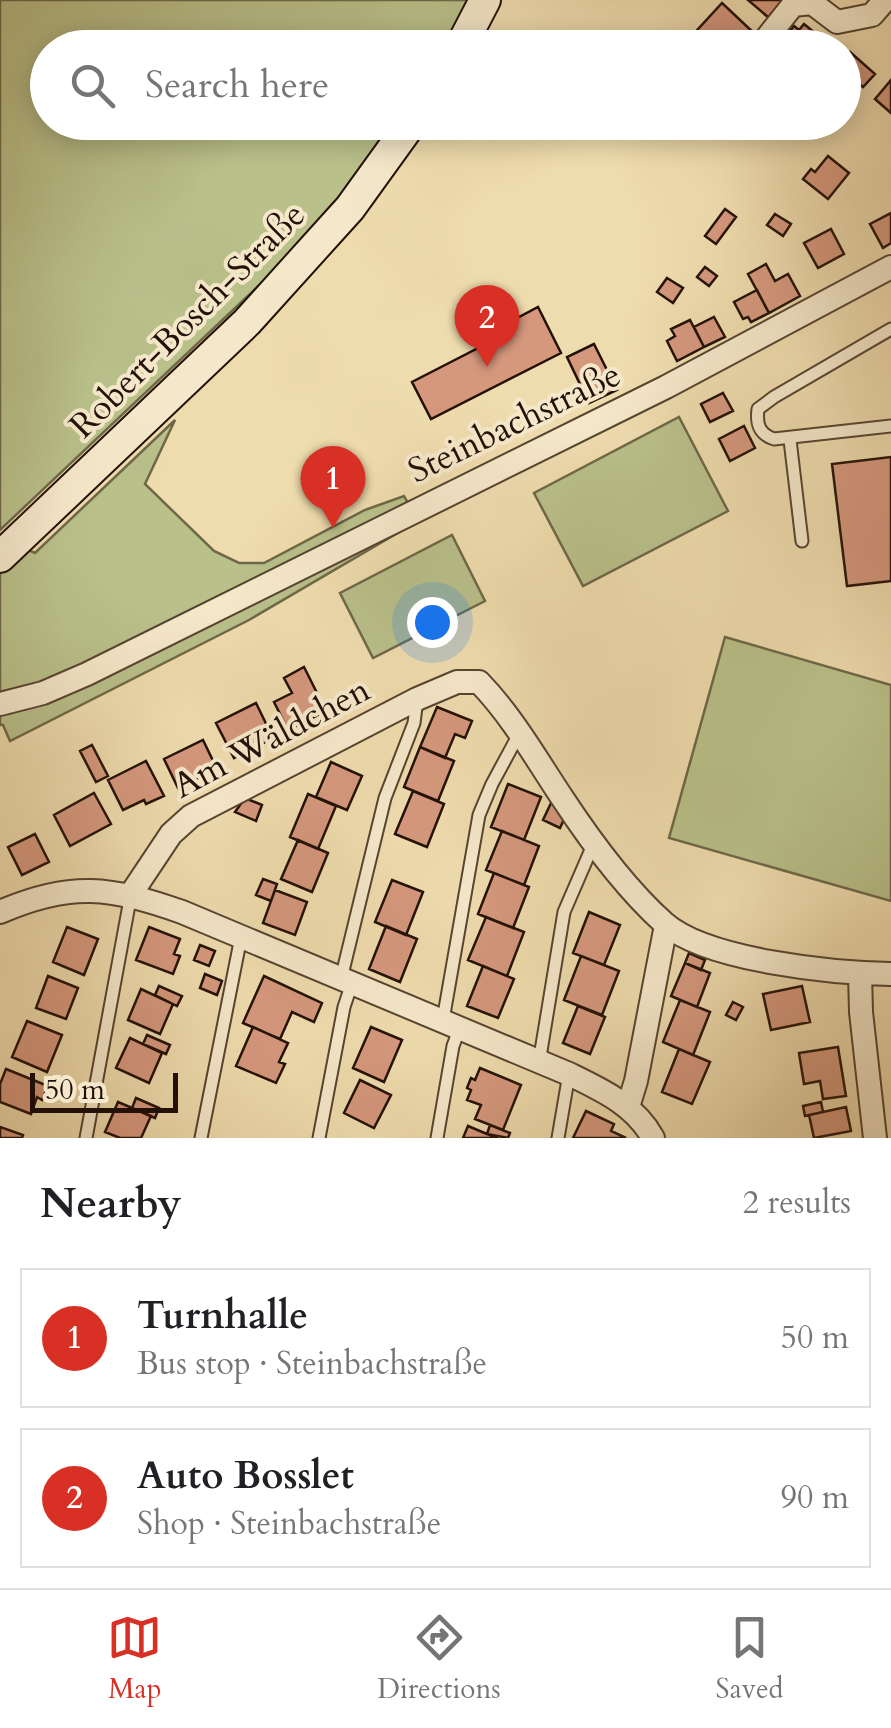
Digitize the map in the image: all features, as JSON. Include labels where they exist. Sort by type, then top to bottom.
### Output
[{"type":"main road","points":[[469,30],[485,0]]},
{"type":"main road","name":"Robert-Bosch-Straße","points":[[0,557],[247,322],[350,208],[399,140]]},
{"type":"street","points":[[773,30],[793,5],[812,3],[837,22],[872,15],[885,0]]},
{"type":"street","name":"Steinbachstraße","points":[[0,704],[44,694],[87,674],[697,371],[891,267]]},
{"type":"street","name":"Am Wäldchen","points":[[132,894],[170,834],[192,816],[417,699],[456,682],[479,682],[593,845],[666,925]]},
{"type":"street","points":[[0,912],[71,891],[132,894],[570,1074],[628,1108],[646,1125],[652,1138]]},
{"type":"street","points":[[628,1108],[666,925],[714,947],[754,959],[812,970],[891,974]]},
{"type":"street","points":[[860,974],[860,1012],[875,1138]]},
{"type":"lane","points":[[891,328],[758,409],[756,421],[760,431],[774,440],[891,426]]},
{"type":"lane","points":[[790,440],[802,541]]},
{"type":"lane","name":"Am Wäldchen","points":[[319,1138],[346,981],[385,798],[414,723],[417,699]]},
{"type":"lane","points":[[437,1138],[454,1046],[451,1024],[478,815],[519,734]]},
{"type":"lane","points":[[539,1063],[564,912],[593,845]]},
{"type":"lane","points":[[86,1138],[132,894]]},
{"type":"lane","points":[[201,1138],[241,937]]},
{"type":"lane","points":[[558,1138],[570,1074]]},
{"type":"green space","points":[[0,0],[471,0],[455,30],[30,30],[30,140],[382,140],[307,240],[0,530]]},
{"type":"green space","points":[[679,417],[728,511],[583,586],[534,493]]},
{"type":"green space","points":[[175,420],[145,484],[214,551],[239,563],[264,563],[365,510],[404,496],[418,521],[249,620],[10,741],[0,725],[0,537],[35,553]]},
{"type":"green space","points":[[452,535],[485,601],[373,658],[340,593]]},
{"type":"green space","points":[[725,637],[891,685],[891,901],[669,838]]},
{"type":"building","points":[[748,0],[784,0],[769,18]]},
{"type":"building","points":[[722,3],[751,30],[697,30]]},
{"type":"building","points":[[861,62],[875,74],[861,85]]},
{"type":"building","points":[[891,80],[891,113],[875,99]]},
{"type":"building","points":[[828,156],[849,173],[828,199],[803,179]]},
{"type":"building","points":[[725,209],[736,217],[716,244],[705,236]]},
{"type":"building","points":[[891,213],[891,243],[883,248],[870,224]]},
{"type":"building","points":[[775,214],[791,224],[783,236],[767,225]]},
{"type":"building","points":[[831,229],[844,254],[818,268],[804,243]]},
{"type":"building","points":[[766,264],[775,281],[788,274],[800,296],[769,313],[748,274]]},
{"type":"building","points":[[705,267],[717,276],[709,286],[697,277]]},
{"type":"building","points":[[667,278],[683,288],[673,303],[657,292]]},
{"type":"building","points":[[757,290],[769,313],[751,322],[748,317],[743,319],[734,302]]},
{"type":"building","points":[[538,307],[561,353],[431,419],[412,382],[480,347],[473,333],[499,320],[502,326]]},
{"type":"building","points":[[714,317],[725,337],[704,347],[694,327]]},
{"type":"building","points":[[690,320],[704,347],[677,361],[667,341],[675,336],[671,329]]},
{"type":"building","points":[[594,344],[617,390],[589,403],[567,357]]},
{"type":"building","points":[[723,393],[733,411],[710,422],[701,404]]},
{"type":"building","points":[[744,426],[755,448],[730,461],[719,439]]},
{"type":"building","points":[[891,457],[891,581],[847,586],[832,464]]},
{"type":"building","points":[[304,667],[326,711],[288,730],[274,702],[292,693],[284,678]]},
{"type":"building","points":[[256,703],[273,738],[234,758],[216,723]]},
{"type":"building","points":[[437,707],[472,721],[465,738],[455,734],[445,758],[420,747]]},
{"type":"building","points":[[203,740],[217,769],[178,788],[164,759]]},
{"type":"building","points":[[92,745],[108,776],[96,782],[80,751]]},
{"type":"building","points":[[420,747],[454,761],[438,801],[404,787]]},
{"type":"building","points":[[146,761],[164,796],[123,810],[108,780]]},
{"type":"building","points":[[331,762],[362,776],[347,810],[316,797]]},
{"type":"building","points":[[508,784],[541,797],[524,840],[491,827]]},
{"type":"building","points":[[413,791],[444,804],[427,847],[395,834]]},
{"type":"building","points":[[94,793],[111,824],[70,846],[54,815]]},
{"type":"building","points":[[308,794],[336,806],[318,849],[290,837]]},
{"type":"building","points":[[245,798],[262,805],[256,821],[235,812]]},
{"type":"building","points":[[551,803],[567,813],[560,828],[543,820]]},
{"type":"building","points":[[502,831],[539,846],[524,885],[486,870]]},
{"type":"building","points":[[35,834],[49,862],[22,875],[8,847]]},
{"type":"building","points":[[298,840],[328,853],[312,892],[281,879]]},
{"type":"building","points":[[494,873],[529,887],[513,928],[478,914]]},
{"type":"building","points":[[263,879],[277,884],[271,901],[256,895]]},
{"type":"building","points":[[392,880],[423,892],[406,935],[375,922]]},
{"type":"building","points":[[275,890],[307,902],[295,935],[263,923]]},
{"type":"building","points":[[589,912],[620,925],[604,965],[573,953]]},
{"type":"building","points":[[486,917],[524,932],[507,976],[468,960]]},
{"type":"building","points":[[386,926],[417,939],[400,982],[369,969]]},
{"type":"building","points":[[67,927],[98,939],[84,975],[53,962]]},
{"type":"building","points":[[149,927],[180,939],[174,954],[180,956],[173,974],[136,960]]},
{"type":"building","points":[[200,945],[215,951],[209,966],[194,960]]},
{"type":"building","points":[[689,953],[705,960],[701,970],[685,963]]},
{"type":"building","points":[[581,956],[619,971],[602,1015],[564,1000]]},
{"type":"building","points":[[685,963],[710,973],[697,1007],[671,996]]},
{"type":"building","points":[[483,966],[514,979],[498,1018],[467,1006]]},
{"type":"building","points":[[205,974],[222,981],[217,995],[200,988]]},
{"type":"building","points":[[48,976],[78,988],[66,1019],[36,1008]]},
{"type":"building","points":[[264,976],[322,1003],[314,1022],[292,1012],[280,1039],[243,1023]]},
{"type":"building","points":[[159,986],[182,996],[177,1006],[155,995]]},
{"type":"building","points":[[802,986],[810,1022],[771,1030],[763,994]]},
{"type":"building","points":[[141,989],[173,1004],[160,1034],[128,1020]]},
{"type":"building","points":[[680,1000],[710,1012],[693,1055],[663,1042]]},
{"type":"building","points":[[733,1002],[743,1007],[736,1020],[726,1015]]},
{"type":"building","points":[[578,1006],[605,1017],[590,1054],[563,1043]]},
{"type":"building","points":[[27,1021],[62,1035],[47,1072],[12,1057]]},
{"type":"building","points":[[253,1027],[288,1043],[279,1062],[285,1064],[276,1083],[236,1066]]},
{"type":"building","points":[[371,1027],[402,1040],[384,1082],[353,1068]]},
{"type":"building","points":[[147,1035],[170,1045],[166,1054],[143,1044]]},
{"type":"building","points":[[130,1038],[162,1053],[149,1083],[116,1068]]},
{"type":"building","points":[[838,1047],[846,1096],[823,1099],[820,1081],[804,1084],[799,1053]]},
{"type":"building","points":[[679,1049],[710,1062],[692,1104],[662,1092]]},
{"type":"building","points":[[480,1068],[521,1085],[503,1130],[475,1119],[481,1105],[467,1100],[471,1078],[475,1080]]},
{"type":"building","points":[[6,1069],[48,1086],[42,1100],[37,1097],[31,1114],[0,1102],[0,1084]]},
{"type":"building","points":[[360,1080],[391,1095],[374,1128],[344,1113]]},
{"type":"building","points":[[136,1098],[159,1108],[155,1118],[132,1108]]},
{"type":"building","points":[[118,1102],[151,1116],[141,1138],[120,1138],[105,1132]]},
{"type":"building","points":[[821,1102],[823,1112],[805,1116],[803,1106]]},
{"type":"building","points":[[846,1107],[851,1131],[814,1138],[809,1115]]},
{"type":"building","points":[[586,1111],[614,1124],[611,1131],[626,1138],[573,1138]]},
{"type":"building","points":[[490,1125],[510,1133],[508,1138],[487,1134]]},
{"type":"building","points":[[468,1126],[487,1134],[498,1138],[463,1138]]},
{"type":"building","points":[[0,1127],[23,1135],[22,1138],[0,1138]]},
{"type":"place","name":"Auto Bosslet","points":[[487,367]]},
{"type":"place","name":"Turnhalle","points":[[333,528]]}]
